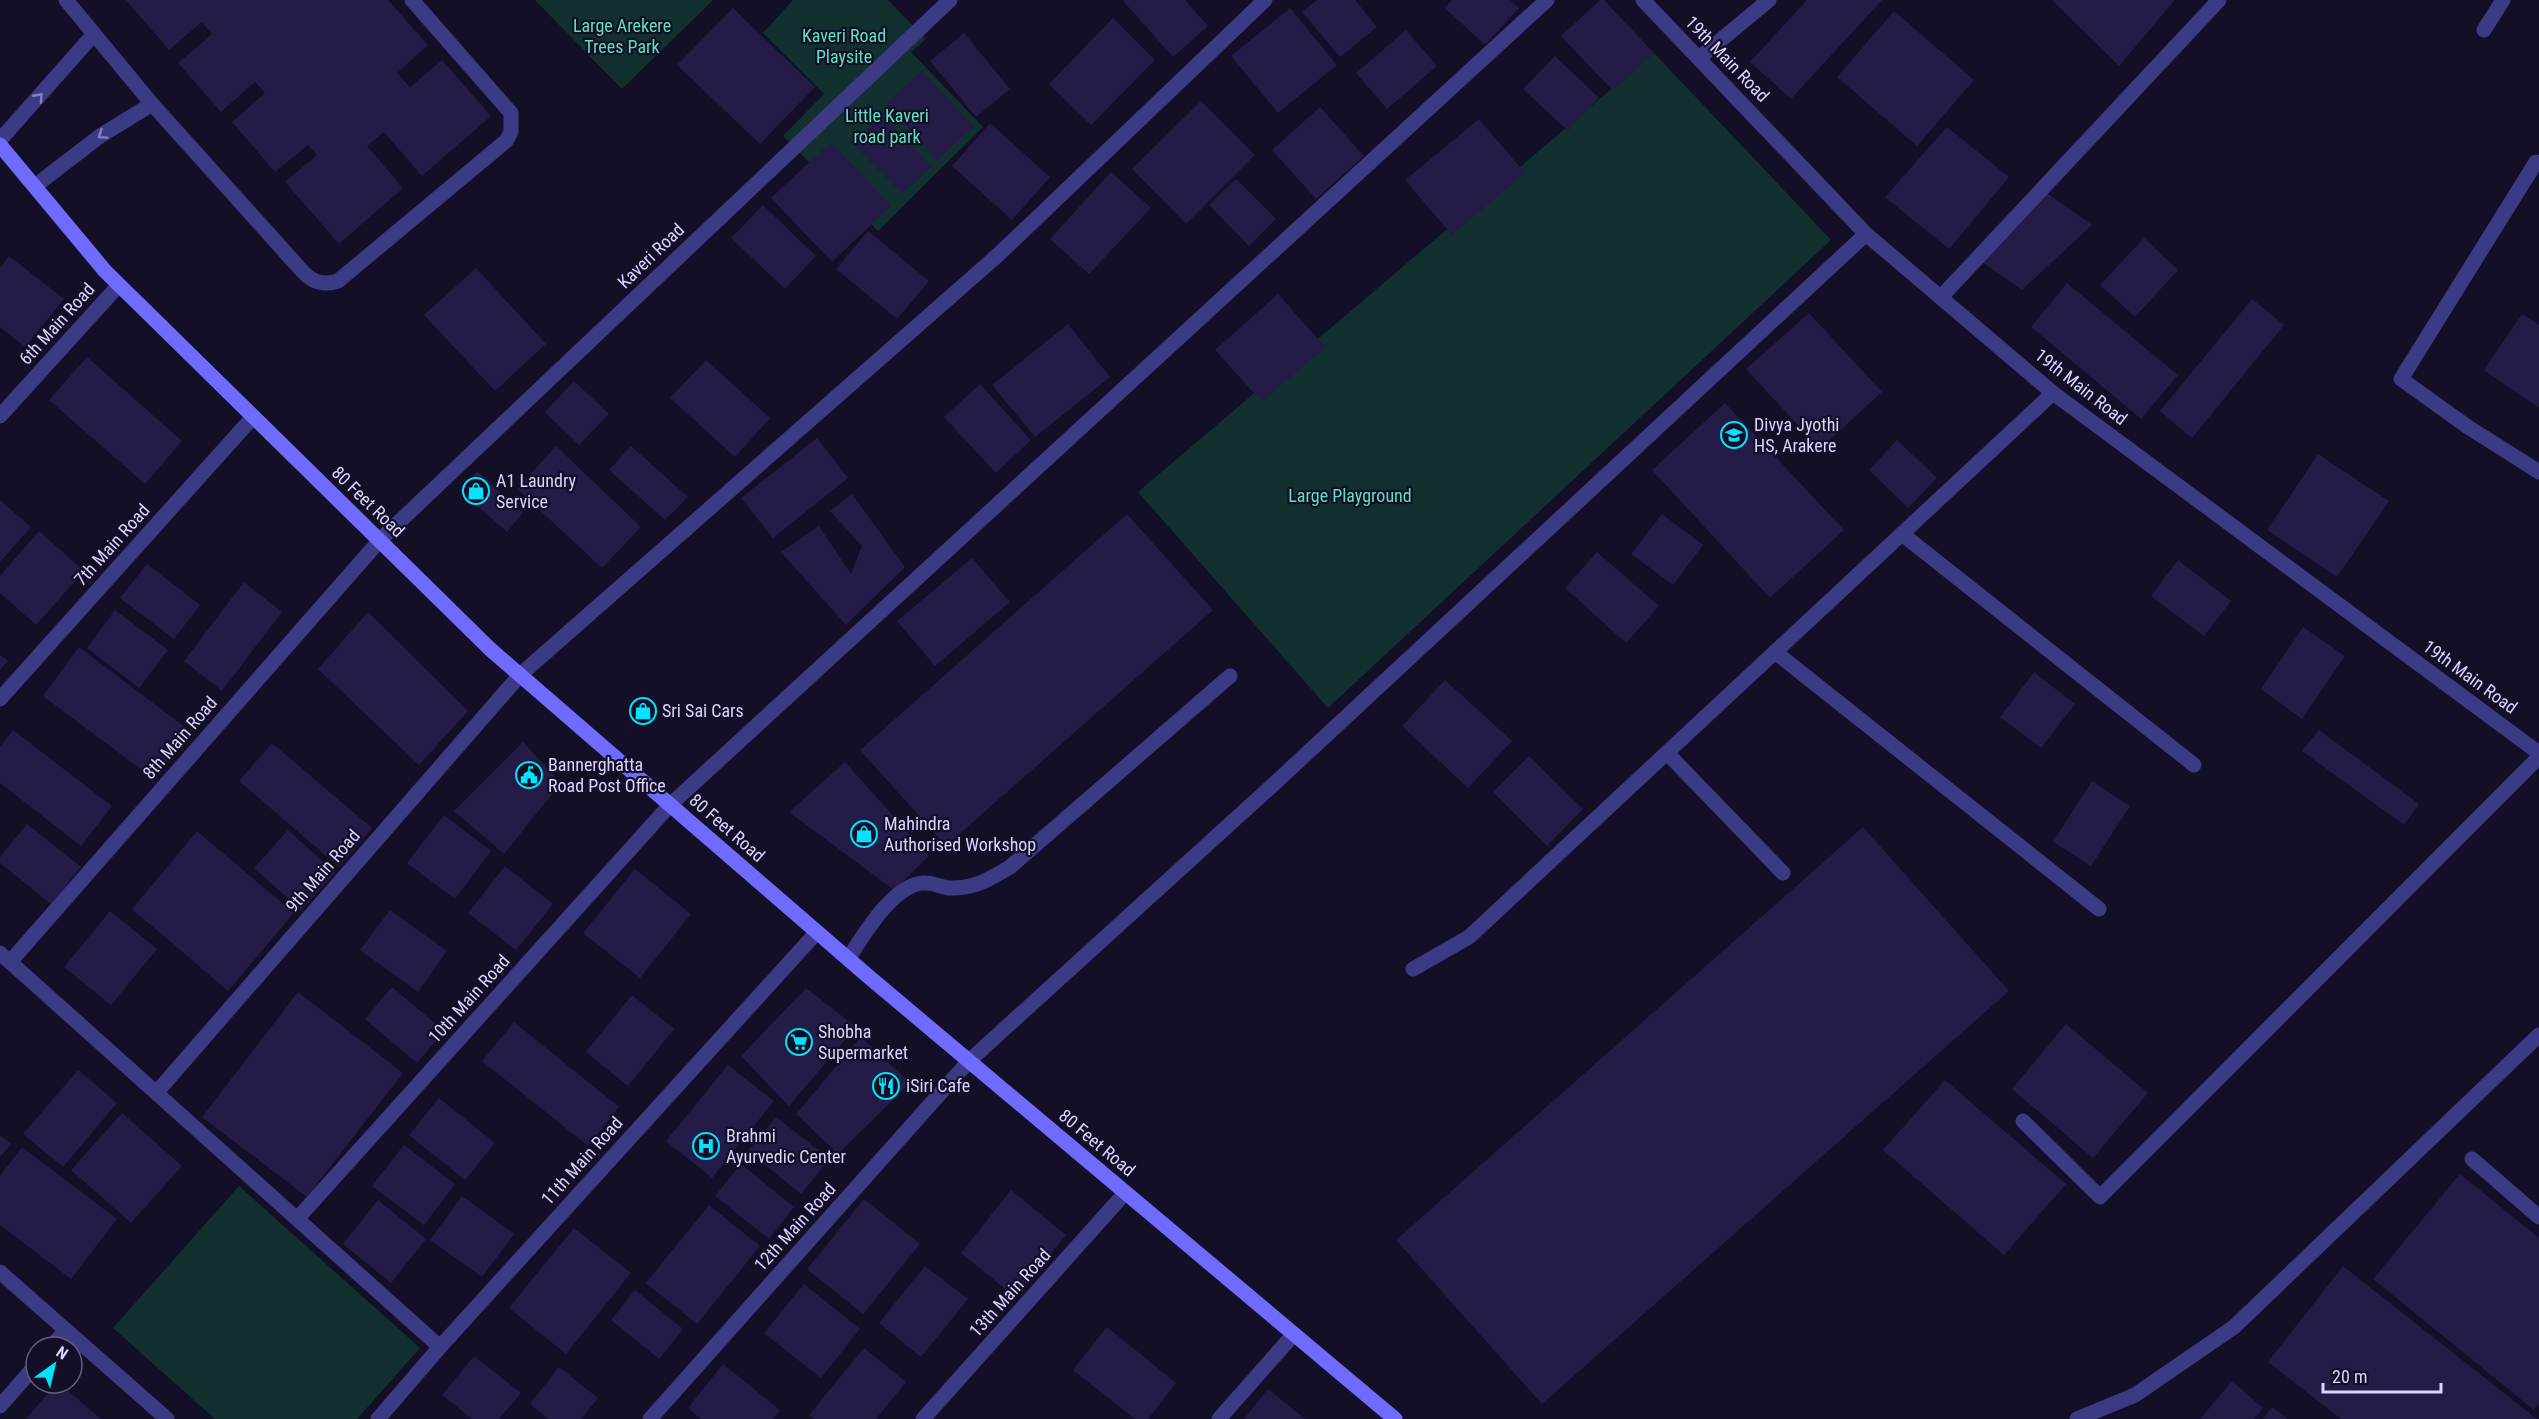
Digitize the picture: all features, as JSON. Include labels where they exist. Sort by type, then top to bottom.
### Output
[{"type":"main road","name":"80 Feet Road","points":[[0,145],[105,271],[490,649],[848,959],[1395,1419]]},
{"type":"street","points":[[66,0],[152,104],[304,273],[320,283],[338,281],[506,141],[511,132],[511,113],[412,0]]},
{"type":"street","name":"Kaveri Road","points":[[380,540],[950,0]]},
{"type":"street","name":"9th Main Road","points":[[156,1093],[520,675],[999,254],[1265,0]]},
{"type":"street","name":"10th Main Road","points":[[297,1219],[670,805],[1547,0]]},
{"type":"street","name":"19th Main Road","points":[[1643,0],[1866,234],[2053,393],[2539,755]]},
{"type":"street","points":[[1699,58],[1769,0]]},
{"type":"street","points":[[1941,297],[2219,0]]},
{"type":"street","points":[[2484,30],[2504,0]]},
{"type":"street","points":[[0,140],[94,34]]},
{"type":"street","points":[[35,186],[100,136],[152,104]]},
{"type":"street","points":[[2539,164],[2536,162],[2401,379],[2468,427],[2539,472]]},
{"type":"street","name":"12th Main Road","points":[[650,1419],[969,1061],[1275,783],[1866,234]]},
{"type":"street","name":"6th Main Road","points":[[0,416],[119,285]]},
{"type":"street","points":[[1413,969],[1469,937],[2053,393]]},
{"type":"street","name":"7th Main Road","points":[[0,699],[253,417]]},
{"type":"street","points":[[1902,534],[2194,765]]},
{"type":"street","name":"8th Main Road","points":[[5,958],[380,540]]},
{"type":"street","points":[[1775,652],[2099,909]]},
{"type":"street","points":[[848,959],[881,909],[907,890],[924,882],[948,888],[979,885],[1010,867],[1230,676]]},
{"type":"street","points":[[1667,753],[1784,873]]},
{"type":"street","points":[[2023,1121],[2100,1197],[2539,755]]},
{"type":"street","name":"11th Main Road","points":[[378,1419],[440,1347],[817,932]]},
{"type":"street","points":[[5,958],[440,1347]]},
{"type":"street","points":[[2077,1419],[2135,1395],[2234,1327],[2539,1035]]},
{"type":"street","points":[[2472,1159],[2539,1217]]},
{"type":"street","name":"13th Main Road","points":[[923,1419],[1125,1193]]},
{"type":"street","points":[[0,1272],[167,1419]]},
{"type":"street","points":[[62,1335],[66,1330]]},
{"type":"street","points":[[1219,1419],[1294,1334]]},
{"type":"street","points":[[0,1406],[24,1379]]},
{"type":"green space","name":"Large Arekere Trees Park","points":[[535,0],[713,0],[622,89]]},
{"type":"green space","name":"Little Kaveri road park","points":[[793,0],[888,0],[926,39],[911,52],[983,127],[878,231],[783,136],[824,94],[763,33]]},
{"type":"green space","name":"Large Playground","points":[[1654,53],[1831,240],[1328,708],[1138,492]]},
{"type":"green space","points":[[239,1186],[420,1348],[357,1419],[215,1419],[113,1328]]},
{"type":"building","points":[[126,0],[388,0],[428,45],[397,73],[410,87],[442,60],[491,116],[422,176],[384,132],[367,146],[403,188],[339,244],[285,182],[317,155],[308,145],[275,172],[232,122],[265,93],[255,82],[221,112],[178,63],[212,34],[202,22],[169,50]]},
{"type":"building","points":[[1125,0],[1185,0],[1208,26],[1173,57],[1124,2]]},
{"type":"building","points":[[1317,0],[1355,0],[1377,27],[1340,57],[1302,12]]},
{"type":"building","points":[[1452,0],[1510,0],[1519,8],[1485,45],[1445,8]]},
{"type":"building","points":[[1600,0],[1604,0],[1654,53],[1613,91],[1561,36]]},
{"type":"building","points":[[1807,0],[1882,0],[1791,99],[1750,62]]},
{"type":"building","points":[[2052,0],[2175,0],[2119,66]]},
{"type":"building","points":[[733,8],[815,87],[760,144],[677,65]]},
{"type":"building","points":[[1290,8],[1337,65],[1278,113],[1231,56]]},
{"type":"building","points":[[1894,11],[1974,80],[1917,146],[1837,77]]},
{"type":"building","points":[[1113,18],[1155,60],[1091,125],[1049,84]]},
{"type":"building","points":[[1406,30],[1437,66],[1387,109],[1356,73]]},
{"type":"building","points":[[964,33],[1010,89],[976,117],[930,61]]},
{"type":"building","points":[[1555,56],[1599,98],[1568,131],[1523,89]]},
{"type":"building","points":[[922,71],[974,127],[937,160],[886,104]]},
{"type":"building","points":[[1201,101],[1255,155],[1186,224],[1132,169]]},
{"type":"building","points":[[1320,107],[1364,156],[1316,199],[1272,150]]},
{"type":"building","points":[[881,115],[932,166],[902,194],[852,143]]},
{"type":"building","points":[[1479,119],[1525,173],[1452,235],[1405,180]]},
{"type":"building","points":[[990,123],[1050,177],[1012,220],[952,166]]},
{"type":"building","points":[[1947,127],[2009,177],[1949,249],[1885,197]]},
{"type":"building","points":[[831,142],[891,206],[832,262],[771,198]]},
{"type":"building","points":[[1111,172],[1151,208],[1089,274],[1050,239]]},
{"type":"building","points":[[1236,179],[1276,219],[1249,246],[1209,205]]},
{"type":"building","points":[[2044,191],[2092,225],[2022,290],[1979,260]]},
{"type":"building","points":[[763,205],[816,256],[785,289],[731,238]]},
{"type":"building","points":[[868,231],[929,281],[897,319],[836,269]]},
{"type":"building","points":[[2144,238],[2178,270],[2135,317],[2100,285]]},
{"type":"building","points":[[9,256],[64,299],[25,347],[0,327],[0,268]]},
{"type":"building","points":[[476,268],[546,344],[495,391],[424,315]]},
{"type":"building","points":[[2067,283],[2178,375],[2141,419],[2031,327]]},
{"type":"building","points":[[1278,294],[1325,347],[1262,402],[1215,350]]},
{"type":"building","points":[[2252,299],[2284,325],[2192,438],[2160,411]]},
{"type":"building","points":[[1809,313],[1882,392],[1820,449],[1746,369]]},
{"type":"building","points":[[2522,314],[2539,325],[2539,408],[2484,370]]},
{"type":"building","points":[[1068,324],[1110,377],[1035,437],[992,385]]},
{"type":"building","points":[[87,357],[182,441],[145,484],[49,400]]},
{"type":"building","points":[[706,360],[770,418],[735,457],[670,398]]},
{"type":"building","points":[[574,381],[609,414],[579,445],[545,412]]},
{"type":"building","points":[[980,384],[1031,440],[996,473],[944,417]]},
{"type":"building","points":[[1725,403],[1844,530],[1770,598],[1652,470]]},
{"type":"building","points":[[817,438],[848,478],[773,538],[741,498]]},
{"type":"building","points":[[1897,440],[1937,478],[1908,508],[1869,470]]},
{"type":"building","points":[[556,446],[641,527],[602,568],[517,489]]},
{"type":"building","points":[[631,446],[688,497],[665,520],[609,470]]},
{"type":"building","points":[[2318,454],[2389,501],[2337,577],[2267,530]]},
{"type":"building","points":[[477,471],[523,513],[507,532],[460,491]]},
{"type":"building","points":[[852,494],[905,567],[846,625],[781,552],[819,526],[851,574],[862,546],[830,511]]},
{"type":"building","points":[[0,500],[31,527],[0,562]]},
{"type":"building","points":[[1127,514],[1213,610],[946,846],[860,750]]},
{"type":"building","points":[[1662,514],[1703,545],[1673,585],[1631,554]]},
{"type":"building","points":[[39,531],[84,571],[36,625],[0,593],[0,576]]},
{"type":"building","points":[[1597,552],[1659,606],[1626,643],[1565,588]]},
{"type":"building","points":[[972,558],[1010,602],[935,666],[897,621]]},
{"type":"building","points":[[2178,560],[2231,601],[2204,636],[2151,596]]},
{"type":"building","points":[[147,564],[200,605],[174,639],[120,598]]},
{"type":"building","points":[[244,582],[282,612],[222,691],[184,661]]},
{"type":"building","points":[[115,610],[168,650],[139,688],[87,648]]},
{"type":"building","points":[[368,612],[468,711],[419,765],[318,669]]},
{"type":"building","points":[[2303,627],[2345,656],[2302,719],[2261,689]]},
{"type":"building","points":[[79,647],[190,731],[154,779],[43,696]]},
{"type":"building","points":[[0,655],[8,661],[0,670]]},
{"type":"building","points":[[2034,672],[2075,704],[2041,748],[2000,717]]},
{"type":"building","points":[[1445,680],[1512,741],[1468,788],[1402,726]]},
{"type":"building","points":[[13,730],[112,806],[81,846],[0,783],[0,747]]},
{"type":"building","points":[[2319,730],[2419,804],[2404,825],[2302,751]]},
{"type":"building","points":[[523,742],[561,783],[504,854],[454,811]]},
{"type":"building","points":[[272,743],[372,828],[339,867],[239,781]]},
{"type":"building","points":[[1529,756],[1583,809],[1547,846],[1493,792]]},
{"type":"building","name":"Mahindra Authorised Workshop","points":[[845,762],[929,856],[894,890],[789,812]]},
{"type":"building","points":[[2092,781],[2130,806],[2091,866],[2053,842]]},
{"type":"building","points":[[444,815],[491,851],[455,899],[407,863]]},
{"type":"building","points":[[27,824],[81,867],[51,904],[0,863],[0,857]]},
{"type":"building","points":[[1863,827],[2009,991],[1542,1404],[1396,1240]]},
{"type":"building","points":[[288,830],[335,873],[301,910],[254,868]]},
{"type":"building","points":[[197,831],[294,913],[228,991],[132,909]]},
{"type":"building","points":[[505,866],[553,904],[516,950],[468,913]]},
{"type":"building","points":[[635,869],[691,914],[640,978],[583,933]]},
{"type":"building","points":[[390,910],[447,951],[418,992],[360,950]]},
{"type":"building","points":[[110,911],[157,949],[111,1005],[64,967]]},
{"type":"building","points":[[392,987],[444,1031],[417,1063],[365,1019]]},
{"type":"building","name":"Shobha Supermarket","points":[[806,988],[856,1027],[789,1106],[741,1056]]},
{"type":"building","points":[[298,992],[403,1073],[307,1197],[202,1117]]},
{"type":"building","points":[[632,995],[674,1029],[628,1086],[586,1052]]},
{"type":"building","points":[[514,1022],[619,1107],[588,1146],[482,1061]]},
{"type":"building","points":[[2066,1024],[2148,1093],[2093,1158],[2012,1089]]},
{"type":"building","points":[[861,1037],[910,1083],[838,1154],[796,1114]]},
{"type":"building","points":[[728,1065],[774,1101],[712,1178],[666,1141]]},
{"type":"building","points":[[78,1070],[117,1103],[63,1167],[23,1134]]},
{"type":"building","points":[[1945,1080],[2066,1184],[2004,1255],[1883,1150]]},
{"type":"building","points":[[439,1098],[495,1143],[465,1180],[409,1135]]},
{"type":"building","points":[[122,1113],[182,1166],[131,1223],[71,1170]]},
{"type":"building","points":[[776,1117],[830,1159],[801,1194],[748,1151]]},
{"type":"building","points":[[0,1135],[11,1144],[0,1157]]},
{"type":"building","points":[[404,1145],[455,1184],[424,1225],[372,1186]]},
{"type":"building","points":[[22,1147],[117,1219],[71,1279],[0,1225],[0,1176]]},
{"type":"building","points":[[741,1164],[794,1207],[769,1239],[715,1196]]},
{"type":"building","points":[[2460,1174],[2539,1238],[2539,1404],[2534,1410],[2373,1279]]},
{"type":"building","points":[[1011,1190],[1066,1235],[1015,1297],[961,1253]]},
{"type":"building","points":[[462,1196],[514,1234],[482,1277],[430,1240]]},
{"type":"building","points":[[864,1199],[920,1244],[863,1314],[807,1269]]},
{"type":"building","points":[[378,1200],[426,1239],[391,1283],[343,1244]]},
{"type":"building","points":[[709,1205],[760,1246],[697,1324],[646,1283]]},
{"type":"building","points":[[574,1228],[631,1273],[566,1354],[509,1308]]},
{"type":"building","points":[[925,1266],[968,1299],[921,1357],[879,1323]]},
{"type":"building","points":[[2343,1266],[2537,1419],[2341,1419],[2268,1362]]},
{"type":"building","points":[[804,1284],[860,1329],[821,1378],[764,1333]]},
{"type":"building","points":[[635,1290],[683,1329],[659,1359],[611,1320]]},
{"type":"building","points":[[1107,1327],[1176,1383],[1148,1419],[1135,1419],[1073,1370]]},
{"type":"building","points":[[864,1348],[906,1382],[876,1419],[814,1419],[809,1415]]},
{"type":"building","points":[[474,1356],[521,1393],[499,1419],[472,1419],[442,1395]]},
{"type":"building","points":[[723,1364],[780,1410],[773,1419],[701,1419],[688,1408]]},
{"type":"building","points":[[559,1367],[598,1398],[581,1419],[548,1419],[530,1404]]},
{"type":"building","points":[[2232,1381],[2263,1408],[2254,1419],[2200,1419]]},
{"type":"building","points":[[1268,1389],[1305,1419],[1244,1419]]},
{"type":"building","points":[[47,1395],[73,1395],[101,1419],[26,1419]]},
{"type":"building","points":[[2272,1407],[2288,1419],[2263,1419]]},
{"type":"place","name":"Divya Jyothi HS, Arakere","points":[[1734,435]]},
{"type":"place","name":"A1 Laundry Service","points":[[476,491]]},
{"type":"place","name":"Sri Sai Cars","points":[[643,711]]},
{"type":"place","name":"Bannerghatta Road Post Office","points":[[529,775]]},
{"type":"place","name":"Mahindra Authorised Workshop","points":[[864,834]]},
{"type":"place","name":"Shobha Supermarket","points":[[799,1042]]},
{"type":"place","name":"iSiri Cafe","points":[[886,1086]]},
{"type":"place","name":"Brahmi Ayurvedic Center","points":[[706,1146]]},
{"type":"park label","name":"Kaveri Road Playsite","points":[[844,46]]}]
